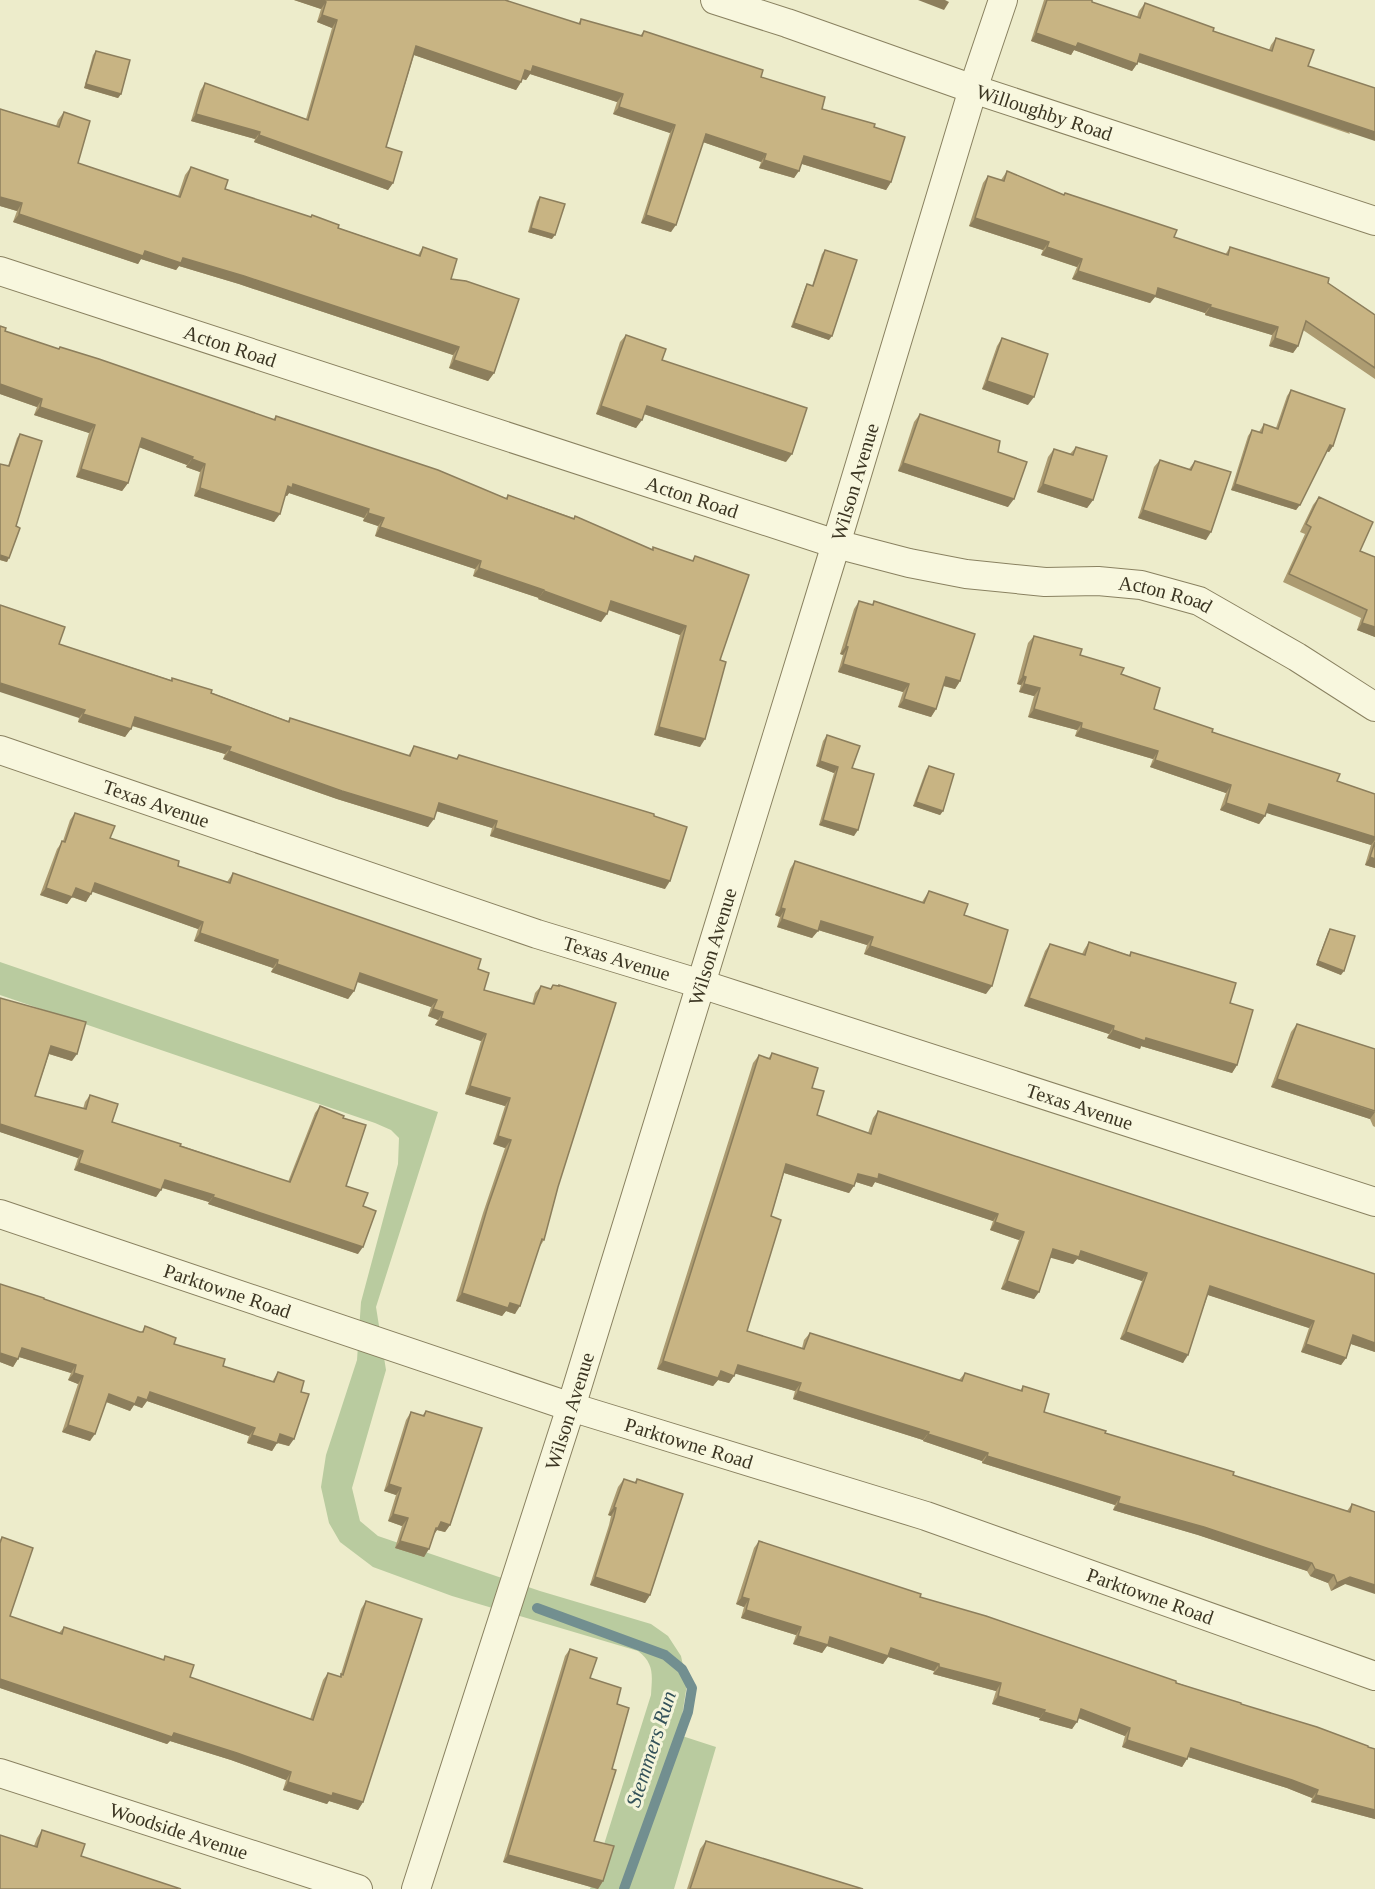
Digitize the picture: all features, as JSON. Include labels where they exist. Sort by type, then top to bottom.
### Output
[{"type":"street","name":"Willoughby Road","points":[[715,0],[787,23],[973,90],[1375,221]]},
{"type":"street","name":"Wilson Avenue","points":[[416,1889],[571,1407],[973,90],[1003,0]]},
{"type":"street","name":"Acton Road","points":[[0,271],[836,544],[909,563],[966,574],[1045,582],[1098,581],[1141,585],[1198,601],[1297,657],[1375,707]]},
{"type":"street","name":"Texas Avenue","points":[[0,750],[537,934],[701,984],[1375,1202]]},
{"type":"street","name":"Parktowne Road","points":[[0,1214],[571,1407],[926,1516],[1375,1676]]},
{"type":"street","name":"Woodside Avenue","points":[[0,1773],[358,1889]]},
{"type":"green space","points":[[0,962],[438,1112],[376,1307],[386,1370],[352,1488],[360,1521],[378,1536],[540,1591],[651,1624],[668,1636],[681,1656],[687,1684],[679,1735],[716,1747],[674,1889],[590,1889],[651,1695],[650,1666],[643,1656],[638,1651],[452,1596],[373,1567],[340,1542],[329,1523],[321,1487],[326,1455],[357,1360],[361,1302],[398,1164],[399,1138],[391,1130],[375,1123],[0,995]]},
{"type":"building","points":[[322,0],[505,0],[580,24],[581,19],[642,36],[644,31],[763,70],[761,77],[825,97],[822,109],[875,124],[874,127],[905,137],[891,182],[804,156],[799,171],[764,160],[766,154],[706,134],[676,225],[646,215],[675,125],[619,107],[623,94],[533,66],[531,72],[525,70],[521,82],[416,46],[386,147],[402,152],[393,183],[259,135],[260,132],[196,114],[205,83],[308,120],[337,20],[322,15],[326,2]]},
{"type":"building","points":[[1047,0],[1092,0],[1092,2],[1140,18],[1145,3],[1214,28],[1213,31],[1272,51],[1276,38],[1314,50],[1308,66],[1375,88],[1375,132],[1140,54],[1137,64],[1078,43],[1076,47],[1036,33]]},
{"type":"building","points":[[96,51],[130,60],[121,94],[86,84]]},
{"type":"building","points":[[0,109],[59,127],[64,112],[90,121],[78,163],[180,197],[191,167],[228,180],[225,189],[311,217],[312,215],[339,225],[338,228],[420,256],[423,247],[457,259],[451,279],[466,281],[519,299],[494,373],[454,360],[459,347],[244,276],[183,258],[181,263],[145,251],[143,256],[19,214],[22,203],[0,197]]},
{"type":"building","points":[[1007,171],[1064,195],[1065,193],[1177,230],[1174,237],[1228,255],[1230,247],[1329,278],[1328,283],[1375,315],[1375,368],[1306,321],[1298,346],[1275,338],[1278,327],[1210,307],[1211,305],[1158,288],[1156,296],[1078,271],[1082,259],[1047,247],[1049,242],[975,218],[988,176],[1004,181]]},
{"type":"building","points":[[540,197],[565,204],[555,235],[531,228]]},
{"type":"building","points":[[825,250],[857,260],[832,336],[794,323],[807,284],[813,286]]},
{"type":"building","points":[[0,326],[6,328],[5,331],[59,349],[60,347],[99,359],[275,420],[276,416],[438,470],[507,499],[508,495],[574,519],[575,516],[653,550],[653,547],[693,561],[695,556],[749,575],[720,660],[726,662],[705,739],[659,727],[686,626],[611,601],[607,614],[479,568],[481,561],[380,527],[384,518],[368,513],[369,509],[293,484],[292,488],[288,486],[280,514],[200,488],[205,464],[192,459],[193,457],[142,438],[128,483],[81,469],[95,425],[40,407],[42,399],[0,384]]},
{"type":"building","points":[[626,335],[666,349],[662,360],[807,408],[792,454],[647,406],[642,420],[601,406]]},
{"type":"building","points":[[1002,338],[1048,354],[1034,397],[987,381]]},
{"type":"building","points":[[1291,390],[1345,409],[1333,446],[1330,445],[1300,505],[1235,484],[1252,430],[1262,433],[1264,424],[1278,429]]},
{"type":"building","points":[[920,414],[1000,441],[998,452],[1027,462],[1014,499],[903,463]]},
{"type":"building","points":[[20,434],[42,441],[16,526],[20,528],[9,558],[0,555],[0,464],[9,466]]},
{"type":"building","points":[[1076,447],[1107,456],[1093,500],[1043,484],[1054,449],[1073,455]]},
{"type":"building","points":[[1160,460],[1191,470],[1195,461],[1231,472],[1211,532],[1143,510]]},
{"type":"building","points":[[1319,497],[1373,522],[1360,551],[1375,557],[1375,627],[1362,623],[1367,610],[1289,574],[1311,527],[1306,524]]},
{"type":"building","points":[[859,601],[873,605],[874,601],[975,634],[960,681],[946,677],[936,709],[904,699],[909,684],[843,664]]},
{"type":"building","points":[[0,605],[65,627],[59,644],[172,681],[172,678],[212,690],[211,693],[289,722],[290,718],[410,756],[414,746],[457,759],[459,755],[654,814],[654,816],[687,827],[670,881],[495,828],[497,821],[439,803],[434,819],[342,791],[229,751],[231,747],[135,717],[131,729],[83,714],[85,710],[0,683]]},
{"type":"building","points":[[1034,636],[1082,649],[1080,655],[1124,668],[1121,674],[1160,688],[1154,709],[1213,729],[1212,732],[1340,774],[1337,781],[1375,794],[1375,837],[1269,804],[1265,816],[1226,803],[1231,785],[1155,760],[1158,751],[1081,728],[1082,723],[1034,709],[1040,688],[1024,684],[1026,677],[1023,676]]},
{"type":"building","points":[[827,735],[860,746],[852,768],[874,774],[858,830],[823,820],[838,767],[820,761]]},
{"type":"building","points":[[929,766],[954,774],[943,811],[916,802]]},
{"type":"building","points":[[75,813],[115,826],[110,838],[179,861],[178,866],[230,883],[233,873],[481,959],[478,969],[489,973],[484,990],[534,1004],[541,986],[551,989],[553,985],[559,985],[616,1003],[558,1187],[544,1240],[542,1239],[520,1306],[510,1303],[508,1308],[462,1293],[511,1140],[498,1136],[510,1098],[470,1086],[486,1034],[441,1018],[443,1012],[433,1009],[437,1000],[360,973],[354,991],[277,964],[278,960],[200,933],[203,922],[95,883],[91,894],[76,888],[72,897],[46,888],[62,841],[65,842]]},
{"type":"building","points":[[1375,842],[1375,859],[1370,857]]},
{"type":"building","points":[[795,861],[924,903],[929,891],[968,904],[964,915],[1008,930],[992,986],[870,946],[873,937],[821,921],[818,931],[782,919],[785,909],[781,908]]},
{"type":"building","points":[[1330,929],[1355,936],[1344,971],[1318,961]]},
{"type":"building","points":[[1089,942],[1130,956],[1131,952],[1236,983],[1230,1003],[1253,1010],[1237,1065],[1146,1038],[1145,1041],[1113,1030],[1114,1026],[1029,998],[1050,944],[1085,955]]},
{"type":"building","points":[[0,998],[86,1022],[77,1054],[51,1046],[35,1096],[86,1109],[90,1095],[118,1104],[112,1122],[290,1182],[320,1106],[344,1116],[343,1118],[366,1125],[346,1186],[368,1193],[363,1206],[376,1211],[363,1247],[165,1180],[161,1190],[79,1163],[83,1151],[0,1124]]},
{"type":"building","points":[[1297,1024],[1375,1049],[1375,1111],[1277,1079]]},
{"type":"building","points":[[772,1053],[818,1068],[812,1088],[824,1091],[817,1115],[871,1134],[878,1111],[1375,1274],[1375,1343],[1353,1335],[1346,1358],[1306,1344],[1314,1321],[1210,1286],[1188,1355],[1126,1332],[1147,1273],[1081,1251],[1079,1257],[1053,1249],[1039,1292],[1007,1281],[1024,1232],[995,1222],[998,1214],[879,1174],[878,1179],[858,1174],[854,1186],[786,1164],[771,1216],[781,1220],[747,1331],[804,1349],[810,1333],[962,1381],[965,1373],[1022,1391],[1023,1386],[1049,1394],[1044,1412],[1234,1472],[1233,1475],[1350,1512],[1352,1504],[1375,1512],[1375,1585],[1350,1577],[1337,1583],[1334,1575],[1315,1569],[1312,1563],[1204,1527],[1118,1503],[1120,1497],[987,1456],[988,1453],[928,1434],[929,1432],[798,1391],[801,1383],[738,1365],[734,1376],[721,1371],[718,1378],[663,1361],[759,1055],[770,1059]]},
{"type":"building","points":[[0,1284],[140,1332],[143,1332],[145,1326],[176,1338],[174,1344],[225,1359],[223,1366],[274,1382],[278,1372],[304,1381],[301,1392],[309,1394],[294,1439],[280,1434],[277,1443],[252,1435],[255,1428],[150,1392],[147,1400],[138,1397],[135,1404],[109,1394],[95,1434],[68,1425],[83,1376],[74,1373],[76,1365],[22,1348],[18,1359],[0,1353]]},
{"type":"building","points":[[426,1411],[482,1428],[450,1525],[441,1522],[436,1528],[429,1549],[400,1541],[408,1518],[393,1514],[401,1488],[389,1484],[411,1412],[424,1416]]},
{"type":"building","points":[[624,1479],[636,1483],[637,1479],[683,1494],[650,1595],[595,1577]]},
{"type":"building","points":[[2,1537],[33,1548],[10,1616],[62,1634],[64,1627],[164,1660],[165,1656],[194,1665],[190,1677],[313,1720],[328,1673],[341,1677],[341,1674],[343,1675],[366,1601],[422,1619],[363,1802],[333,1793],[332,1796],[288,1782],[291,1772],[237,1753],[174,1733],[172,1737],[0,1679],[0,1543]]},
{"type":"building","points":[[759,1541],[921,1594],[920,1597],[986,1616],[1176,1681],[1176,1683],[1317,1727],[1375,1749],[1375,1810],[1316,1795],[1318,1790],[1292,1780],[1191,1748],[1187,1759],[1127,1740],[1130,1728],[1081,1709],[1077,1722],[1044,1712],[1045,1710],[998,1696],[1001,1683],[939,1667],[939,1664],[891,1648],[888,1656],[830,1637],[828,1645],[798,1636],[801,1627],[746,1610],[749,1599],[742,1597]]},
{"type":"building","points":[[570,1649],[597,1658],[590,1678],[621,1688],[617,1704],[629,1708],[612,1769],[616,1770],[594,1841],[614,1846],[603,1881],[508,1855]]},
{"type":"building","points":[[42,1830],[85,1844],[81,1856],[181,1889],[0,1889],[0,1835],[37,1847]]},
{"type":"building","points":[[706,1841],[863,1889],[690,1889]]},
{"type":"waterway","name":"Stemmers Run","points":[[537,1608],[665,1655],[682,1669],[692,1688],[688,1712],[624,1889]]}]
